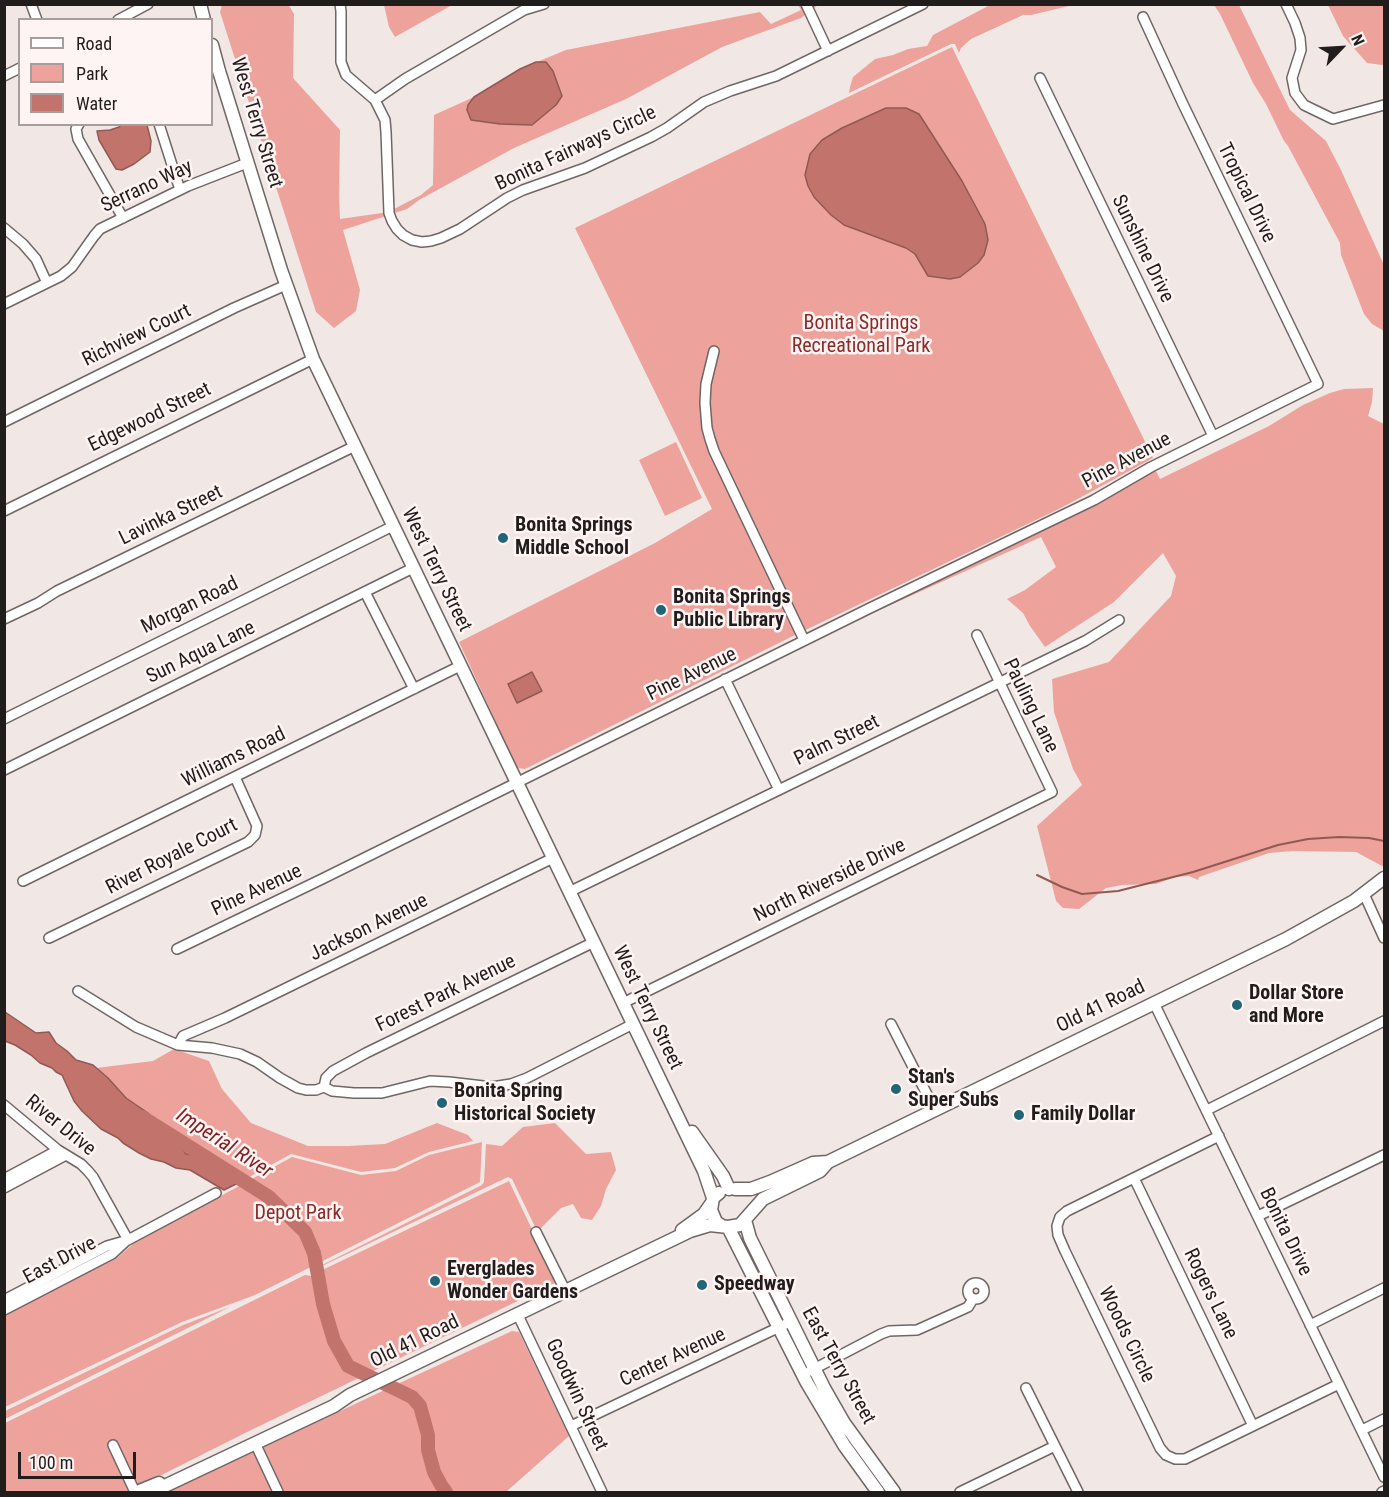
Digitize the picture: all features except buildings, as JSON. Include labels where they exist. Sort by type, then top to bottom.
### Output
[{"type":"street","points":[[122,18],[148,4]]},
{"type":"street","name":"Bonita Fairways Circle","points":[[340,4],[341,62],[346,75],[375,100],[385,120],[388,204],[392,221],[403,235],[422,242],[431,241],[460,229],[523,190],[585,168],[651,136],[667,128],[704,102],[776,76],[923,4]]},
{"type":"street","points":[[375,100],[405,79],[525,10],[544,4]]},
{"type":"street","points":[[806,4],[828,51]]},
{"type":"street","points":[[1286,4],[1300,38],[1300,50],[1292,78],[1295,93],[1304,105],[1333,119],[1384,105]]},
{"type":"street","name":"Tropical Drive","points":[[1143,17],[1318,384]]},
{"type":"street","name":"West Terry Street","points":[[213,48],[286,285],[313,359],[704,1171],[712,1201]]},
{"type":"street","points":[[4,76],[18,69]]},
{"type":"street","name":"Sunshine Drive","points":[[1040,78],[1213,436]]},
{"type":"street","points":[[78,126],[76,129],[78,139],[123,218]]},
{"type":"street","points":[[160,126],[180,190]]},
{"type":"street","name":"Serrano Way","points":[[4,304],[61,276],[72,267],[100,229],[180,190],[247,163]]},
{"type":"street","points":[[4,228],[36,259],[47,283]]},
{"type":"street","name":"Richview Court","points":[[4,422],[234,308],[286,285]]},
{"type":"street","points":[[714,351],[706,384],[705,403],[710,439],[804,640]]},
{"type":"street","name":"Edgewood Street","points":[[4,511],[313,359]]},
{"type":"street","name":"Pine Avenue","points":[[177,949],[1094,500],[1151,467],[1318,384]]},
{"type":"street","name":"Lavinka Street","points":[[4,619],[355,446]]},
{"type":"street","name":"Morgan Road","points":[[4,719],[393,526]]},
{"type":"street","name":"Sun Aqua Lane","points":[[4,770],[413,568]]},
{"type":"street","points":[[365,592],[414,689]]},
{"type":"street","name":"Palm Street","points":[[569,892],[1085,641],[1119,620]]},
{"type":"street","name":"Pauling Lane","points":[[977,635],[1052,792]]},
{"type":"street","name":"Williams Road","points":[[23,881],[460,666]]},
{"type":"street","points":[[725,679],[778,790]]},
{"type":"street","name":"River Royale Court","points":[[49,938],[248,842],[255,835],[257,826],[235,777]]},
{"type":"street","name":"North Riverside Drive","points":[[623,1003],[1052,792]]},
{"type":"street","name":"Jackson Avenue","points":[[178,1045],[183,1036],[200,1030],[553,858]]},
{"type":"street","name":"Old 41 Road","points":[[732,1189],[751,1189],[813,1163],[828,1162],[1318,923],[1364,894],[1384,878]]},
{"type":"street","points":[[1364,894],[1384,938]]},
{"type":"street","name":"Forest Park Avenue","points":[[324,1087],[326,1078],[340,1067],[594,942]]},
{"type":"street","points":[[78,991],[136,1027],[178,1045],[203,1046],[248,1057],[298,1088],[316,1090],[324,1087],[332,1091],[373,1094],[430,1081],[492,1087],[512,1084],[633,1024]]},
{"type":"street","name":"Bonita Drive","points":[[1154,1003],[1384,1477]]},
{"type":"street","points":[[1207,1110],[1384,1021]]},
{"type":"street","points":[[891,1024],[935,1110]]},
{"type":"street","points":[[200,1030],[203,1046]]},
{"type":"street","name":"West Terry Street","points":[[668,1096],[732,1189]]},
{"type":"street","name":"River Drive","points":[[4,1105],[62,1152],[81,1164],[93,1178],[128,1239]]},
{"type":"street","name":"Woods Circle","points":[[1219,1136],[1067,1211],[1060,1217],[1057,1226],[1065,1251],[1160,1448],[1175,1460],[1185,1459],[1339,1384]]},
{"type":"street","points":[[4,1179],[62,1152]]},
{"type":"street","points":[[4,1188],[62,1152]]},
{"type":"street","points":[[1258,1216],[1384,1155]]},
{"type":"street","name":"Old 41 Road","points":[[746,1218],[763,1199],[820,1171],[828,1162]]},
{"type":"street","name":"Rogers Lane","points":[[1134,1178],[1253,1426]]},
{"type":"street","points":[[732,1189],[741,1192],[747,1200],[749,1209],[746,1218],[740,1225],[734,1227],[725,1226],[712,1217],[711,1210],[712,1201],[723,1190],[732,1189]]},
{"type":"street","name":"East Drive","points":[[4,1300],[216,1193]]},
{"type":"street","name":"Old 41 Road","points":[[658,1246],[704,1214],[712,1201]]},
{"type":"street","name":"East Terry Street","points":[[746,1218],[749,1235],[790,1322],[808,1372]]},
{"type":"street","name":"Old 41 Road","points":[[152,1492],[334,1406],[350,1395],[690,1231],[710,1225],[725,1226]]},
{"type":"street","name":"East Terry Street","points":[[725,1226],[778,1328],[894,1492]]},
{"type":"street","points":[[536,1232],[565,1290]]},
{"type":"street","name":"East Drive","points":[[4,1310],[112,1254],[128,1239]]},
{"type":"street","points":[[1310,1325],[1384,1288]]},
{"type":"street","points":[[878,1492],[826,1418],[808,1372],[881,1334],[889,1331],[917,1330],[968,1307],[973,1299]]},
{"type":"street","name":"Goodwin Street","points":[[518,1313],[602,1492]]},
{"type":"street","name":"Center Avenue","points":[[571,1426],[790,1322]]},
{"type":"street","points":[[1026,1388],[1078,1492]]},
{"type":"street","name":"Old 41 Road","points":[[136,1492],[331,1400],[350,1395]]},
{"type":"street","points":[[1362,1430],[1384,1419]]},
{"type":"street","points":[[255,1443],[278,1492]]},
{"type":"street","points":[[113,1445],[136,1492]]},
{"type":"street","points":[[960,1492],[980,1488],[1055,1446]]},
{"type":"green space","points":[[288,4],[294,14],[293,78],[340,130],[340,219],[394,209],[421,195],[433,185],[434,115],[474,97],[520,69],[566,50],[760,12],[771,24],[801,10],[798,5],[818,5],[801,18],[722,47],[626,99],[514,148],[419,200],[407,209],[343,230],[360,290],[356,311],[334,328],[316,312],[220,12],[222,5]]},
{"type":"green space","points":[[384,4],[452,5],[395,37],[389,27]]},
{"type":"green space","points":[[990,5],[1073,5],[1023,15],[971,39],[959,53],[955,44],[951,44],[849,93],[853,77],[875,59],[927,46],[933,35]]},
{"type":"green space","points":[[1214,5],[1239,5],[1290,110],[1326,141],[1384,265],[1384,331],[1372,324],[1364,314],[1341,255],[1340,243],[1253,83]]},
{"type":"green space","points":[[1328,5],[1384,5],[1384,64],[1367,63],[1343,36]]},
{"type":"green space","name":"Bonita Springs Recreational Park","points":[[952,47],[1153,458],[1061,508],[793,636],[525,769],[517,768],[459,642],[655,543],[712,509],[575,228]]},
{"type":"green space","points":[[1373,388],[1368,416],[1384,424],[1384,867],[1356,852],[1269,853],[1199,877],[1198,880],[1189,876],[1175,877],[1156,884],[1106,888],[1079,909],[1063,908],[1056,901],[1037,826],[1082,785],[1073,769],[1054,712],[1052,679],[1109,662],[1171,596],[1176,576],[1163,553],[1114,602],[1045,647],[1023,613],[1007,599],[1025,590],[1056,567],[1041,537],[802,645],[799,637],[1063,511],[1152,463],[1160,479],[1269,426],[1303,405],[1330,393],[1344,389]]},
{"type":"green space","points":[[676,442],[702,498],[665,516],[639,460]]},
{"type":"green space","points":[[174,1049],[209,1061],[222,1089],[251,1123],[308,1146],[385,1144],[437,1123],[468,1135],[473,1141],[429,1152],[395,1168],[361,1172],[291,1154],[244,1180],[218,1167],[209,1157],[186,1154],[183,1149],[166,1139],[148,1113],[126,1098],[96,1068],[153,1061]]},
{"type":"green space","points":[[555,1123],[586,1154],[611,1152],[616,1170],[606,1189],[601,1206],[592,1220],[581,1218],[573,1204],[561,1208],[539,1230],[539,1235],[512,1179],[508,1177],[320,1267],[482,1185],[486,1144],[502,1146],[523,1127]]},
{"type":"green space","name":"Depot Park","points":[[482,1142],[480,1182],[255,1295],[182,1322],[5,1407],[5,1314],[117,1258],[133,1244],[292,1157],[361,1175],[396,1171],[429,1155]]},
{"type":"green space","points":[[509,1181],[557,1282],[128,1492],[5,1492],[5,1423],[305,1275],[318,1277],[318,1272]]},
{"type":"green space","points":[[230,1307],[5,1419],[5,1411],[183,1325]]},
{"type":"green space","points":[[512,1331],[519,1332],[569,1436],[506,1492],[446,1492],[441,1486],[435,1492],[169,1492],[391,1387]]},
{"type":"water","points":[[536,62],[546,62],[553,71],[562,96],[556,105],[532,125],[471,120],[467,110],[474,97]]},
{"type":"water","points":[[886,108],[906,108],[919,114],[962,181],[985,224],[988,240],[984,255],[978,263],[960,277],[950,279],[928,276],[915,254],[906,248],[844,225],[814,197],[808,186],[805,175],[810,154],[822,140]]},
{"type":"water","points":[[147,126],[151,141],[150,152],[122,170],[116,169],[99,140],[97,131],[119,127]]},
{"type":"water","points":[[532,672],[542,691],[517,703],[508,684]]},
{"type":"water","points":[[5,1012],[36,1033],[49,1032],[56,1043],[76,1060],[93,1065],[126,1098],[148,1113],[166,1139],[179,1144],[186,1154],[204,1153],[212,1163],[244,1180],[224,1190],[190,1170],[176,1168],[151,1159],[101,1129],[74,1101],[62,1075],[5,1041]]},
{"type":"waterway","points":[[1037,875],[1082,894],[1118,891],[1193,872],[1278,845],[1308,839],[1339,837],[1384,841]]},
{"type":"waterway","name":"Imperial River","points":[[142,1117],[269,1197],[305,1232],[314,1253],[323,1304],[334,1341],[348,1366],[412,1397],[420,1406],[428,1435],[428,1450],[434,1472],[446,1492]]},
{"type":"place","name":"Bonita Springs Middle School","points":[[503,538]]},
{"type":"place","name":"Bonita Springs Public Library","points":[[661,610]]},
{"type":"place","name":"Dollar Store and More","points":[[1237,1005]]},
{"type":"place","name":"Stan's Super Subs","points":[[896,1089]]},
{"type":"place","name":"Bonita Spring Historical Society","points":[[442,1103]]},
{"type":"place","name":"Family Dollar","points":[[1019,1115]]},
{"type":"place","name":"Everglades Wonder Gardens","points":[[435,1281]]},
{"type":"place","name":"Speedway","points":[[702,1285]]}]
